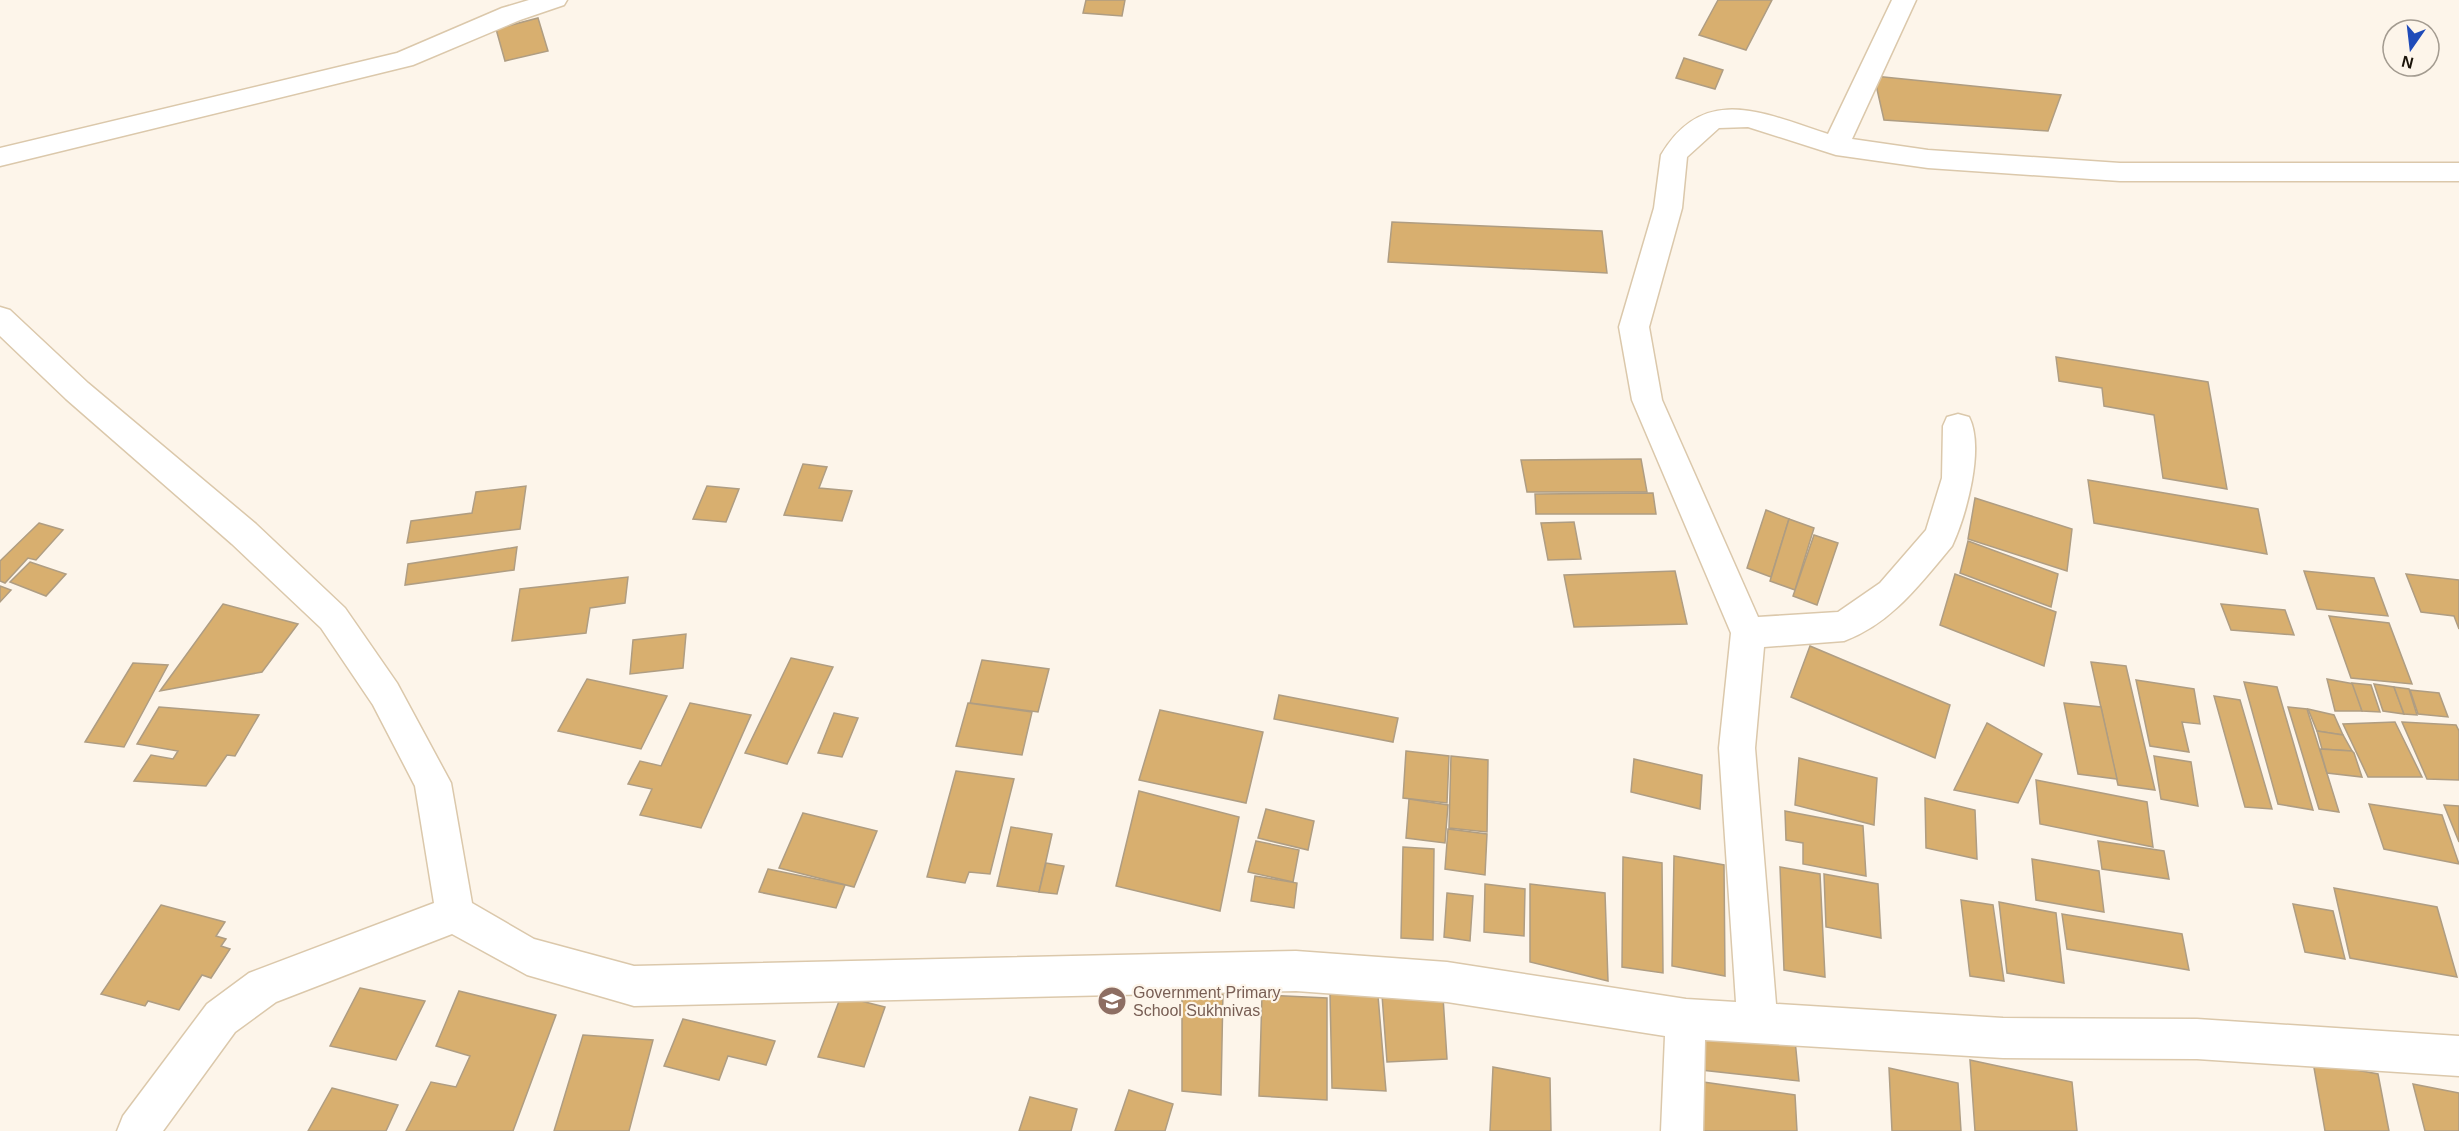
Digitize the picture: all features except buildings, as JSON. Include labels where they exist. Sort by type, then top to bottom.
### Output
[{"type":"street","points":[[0,157],[404,59],[511,14],[555,0]]},
{"type":"street","points":[[1836,146],[1904,0]]},
{"type":"street","points":[[1757,1022],[1737,748],[1748,633],[1647,400],[1634,327],[1668,208],[1674,155],[1686,141],[1712,121],[1726,118],[1749,118],[1836,146],[1928,159],[2120,172],[2459,172]]},
{"type":"street","points":[[0,318],[77,391],[244,534],[333,618],[385,694],[433,783],[455,914]]},
{"type":"street","points":[[1748,633],[1844,626],[1892,593],[1940,536],[1958,478],[1958,426]]},
{"type":"street","points":[[455,914],[527,956],[634,986],[1296,971],[1447,982],[1686,1019],[2003,1038],[2196,1039],[2459,1056]]},
{"type":"street","points":[[138,1131],[221,1018],[263,987],[455,914]]},
{"type":"street","points":[[1682,1131],[1686,1019]]},
{"type":"place","name":"Government Primary School Sukhnivas","points":[[1112,1001]]}]
